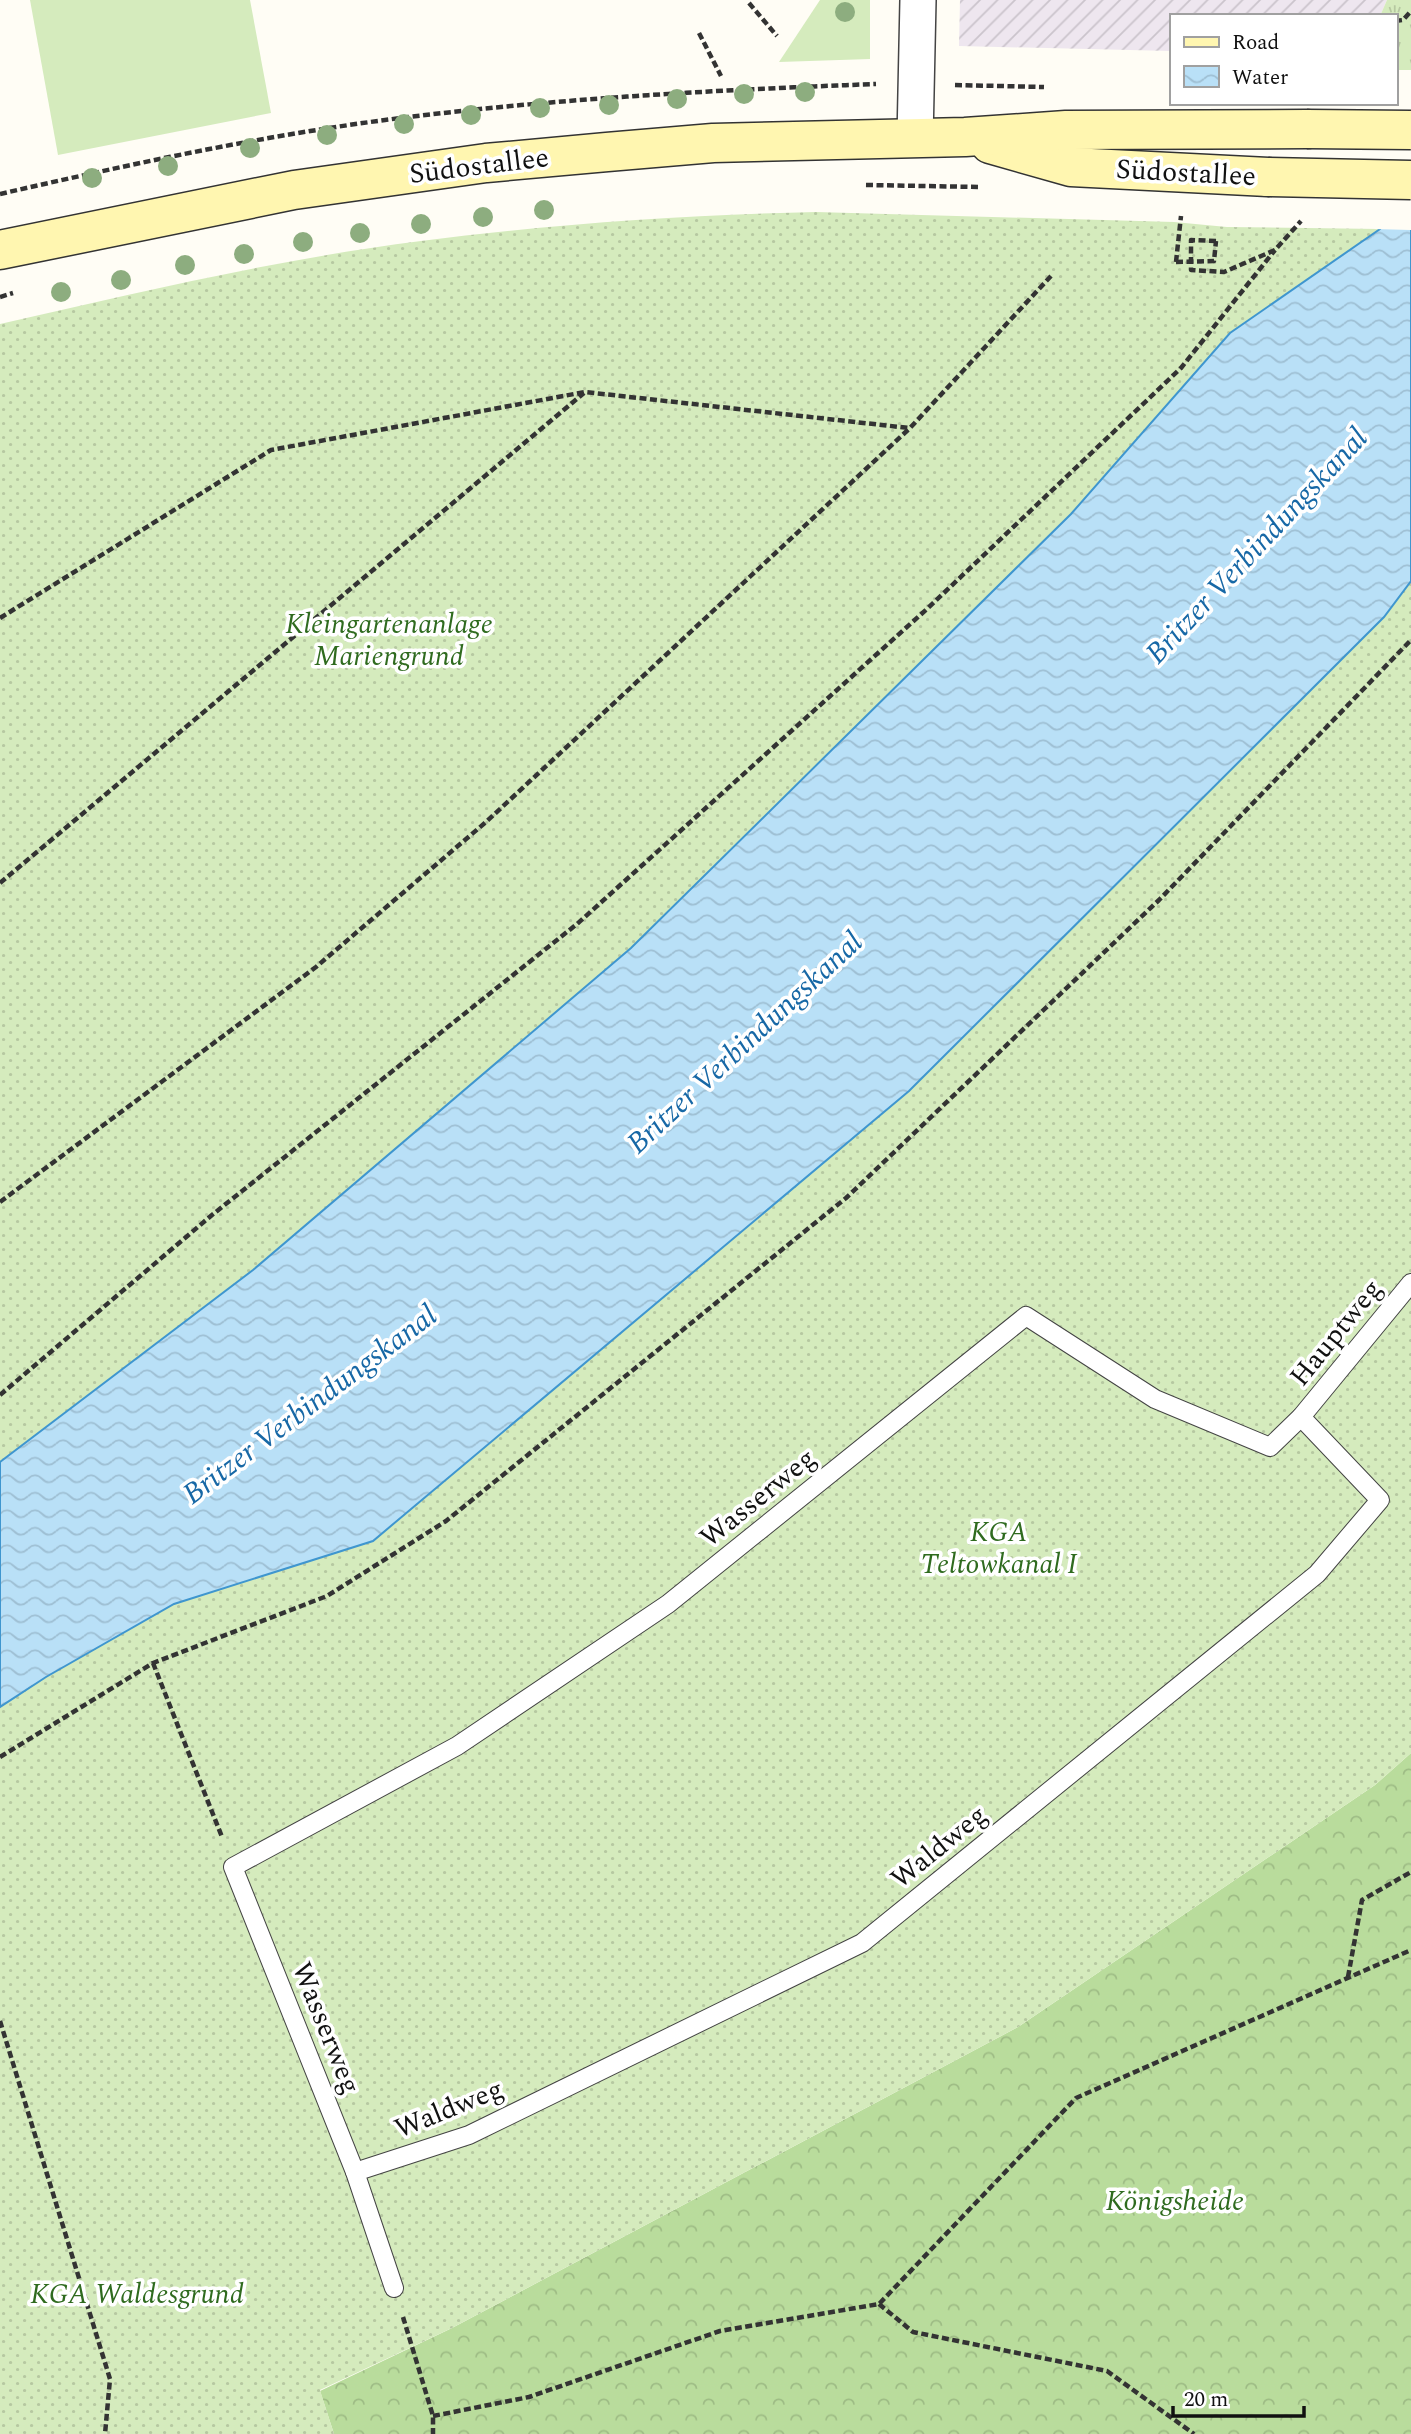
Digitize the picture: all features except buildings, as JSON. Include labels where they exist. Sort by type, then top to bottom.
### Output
[{"type":"main road","name":"Südostallee","points":[[0,250],[294,190],[486,163],[713,143],[915,139],[1066,130],[1411,130]]},
{"type":"main road","name":"Südostallee","points":[[965,137],[1071,167],[1268,177],[1411,180]]},
{"type":"street","points":[[915,139],[918,0]]},
{"type":"lane","name":"Hauptweg","points":[[1301,1417],[1411,1283]]},
{"type":"lane","name":"Wasserweg","points":[[394,2288],[355,2172],[233,1867],[457,1746],[667,1604],[1026,1315],[1155,1399],[1270,1447],[1301,1417]]},
{"type":"lane","name":"Waldweg","points":[[355,2172],[469,2135],[862,1943],[1317,1574],[1380,1500],[1301,1417]]},
{"type":"path","points":[[749,4],[777,36]]},
{"type":"path","points":[[1397,21],[1403,20],[1411,11]]},
{"type":"path","points":[[699,33],[720,76]]},
{"type":"path","points":[[0,194],[245,143],[386,120],[590,98],[888,83]]},
{"type":"path","points":[[866,185],[989,188]]},
{"type":"path","points":[[1181,216],[1176,262],[1214,261],[1216,241],[1191,240],[1191,270],[1224,272]]},
{"type":"path","points":[[0,1395],[212,1215],[577,924],[928,608],[1181,368],[1275,250]]},
{"type":"path","points":[[0,1202],[338,949],[486,822],[910,428],[1051,276]]},
{"type":"path","points":[[0,297],[20,291]]},
{"type":"path","points":[[0,618],[271,450],[585,392],[910,428]]},
{"type":"path","points":[[0,883],[585,392]]},
{"type":"path","points":[[0,1757],[152,1662],[327,1596],[446,1521],[846,1198],[1159,900],[1411,640]]},
{"type":"path","points":[[152,1662],[233,1867]]},
{"type":"path","points":[[1348,1978],[1363,1900],[1411,1872]]},
{"type":"path","points":[[433,2416],[529,2397],[720,2331],[879,2304],[1076,2098],[1411,1950]]},
{"type":"path","points":[[0,2021],[110,2379],[105,2434]]},
{"type":"path","points":[[394,2288],[433,2416],[433,2434]]},
{"type":"path","points":[[879,2304],[913,2332],[1107,2371],[1194,2434]]},
{"type":"shaded area","points":[[960,0],[1387,0],[1381,14],[1170,14],[1170,51],[959,46]]},
{"type":"green space","points":[[30,0],[250,0],[271,113],[58,155]]},
{"type":"green space","points":[[820,0],[870,0],[870,59],[779,62]]},
{"type":"green space","points":[[1387,0],[1411,0],[1411,70],[1397,70],[1397,14],[1381,14]]},
{"type":"green space","name":"Kleingartenanlage Mariengrund","points":[[816,212],[1174,222],[1227,227],[1380,229],[1230,333],[1071,514],[631,948],[253,1270],[0,1462],[0,324],[157,288],[368,248],[618,221]]},
{"type":"green space","name":"KGA Teltowkanal I","points":[[1411,581],[1411,1753],[1375,1785],[1018,2027],[452,2328],[320,2390],[334,2434],[0,2434],[0,1707],[46,1677],[174,1604],[373,1541],[909,1091],[1384,617]]},
{"type":"green space","name":"Königsheide","points":[[1411,1753],[1411,2434],[334,2434],[320,2391],[452,2328],[1018,2027],[1375,1785]]},
{"type":"water","name":"Britzer Verbindungskanal","points":[[1411,192],[1411,581],[1384,617],[909,1091],[373,1541],[174,1604],[46,1677],[0,1707],[0,1462],[253,1270],[631,948],[1071,514],[1230,333],[1380,229]]},
{"type":"pier","points":[[1411,188],[1411,230],[1374,229],[1408,190]]},
{"type":"park label","name":"KGA Waldesgrund","points":[[137,2294]]}]
